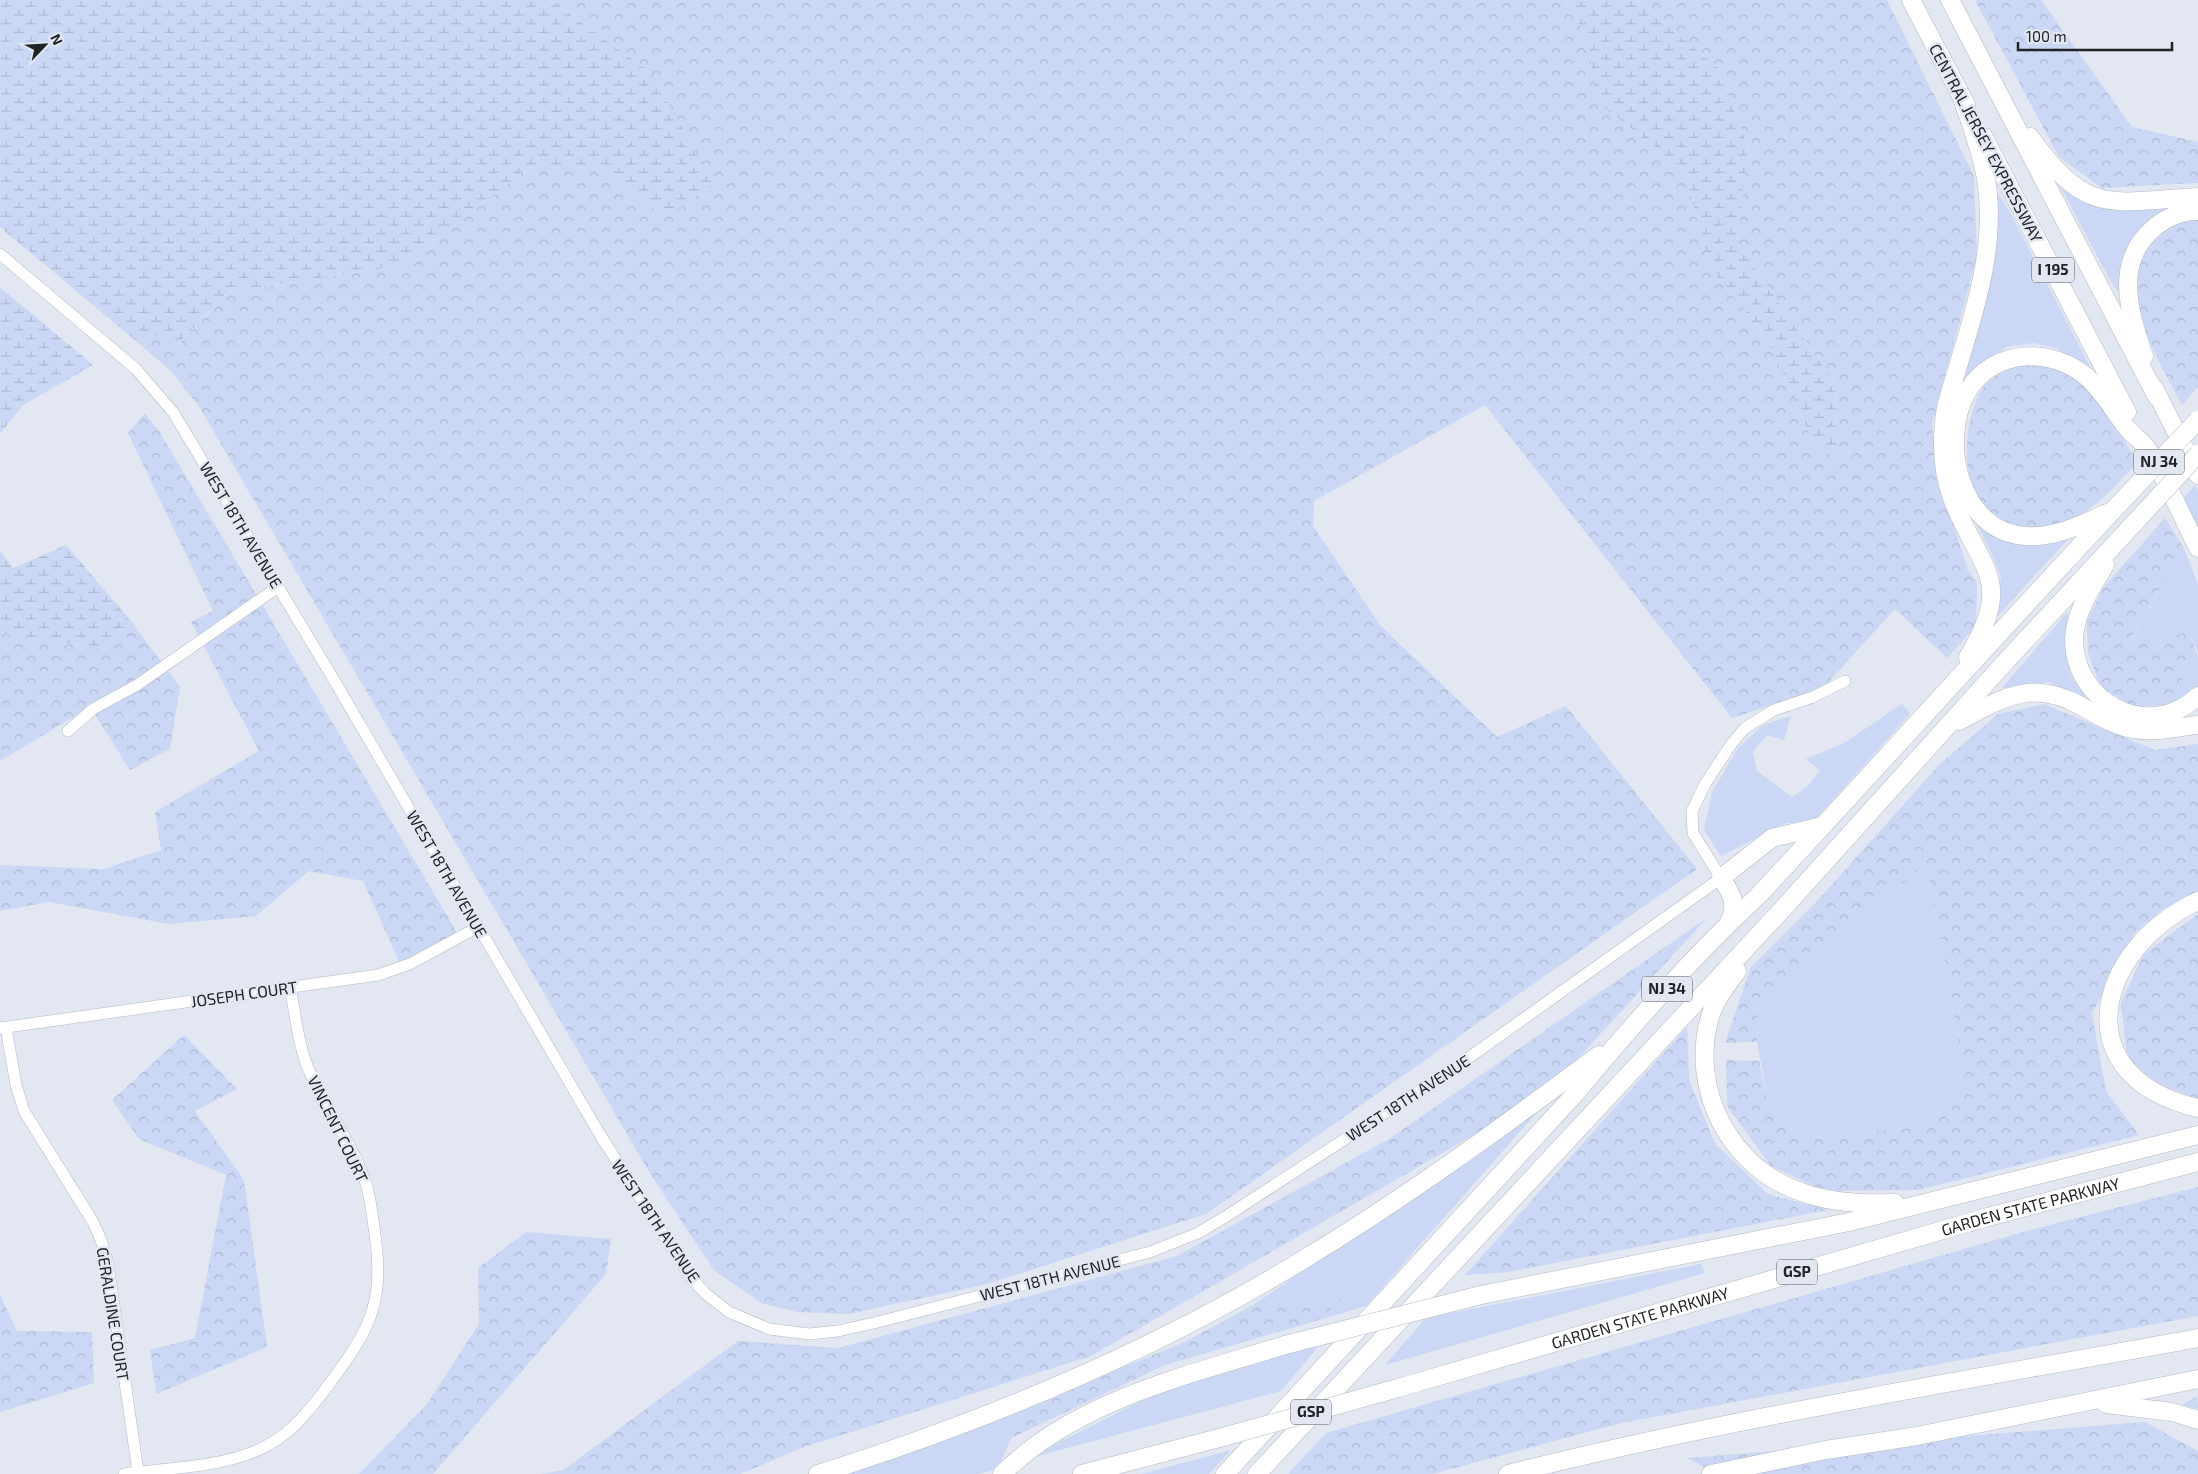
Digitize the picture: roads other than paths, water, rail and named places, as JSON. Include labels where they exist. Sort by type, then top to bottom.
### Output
[{"type":"highway","name":"CENTRAL JERSEY EXPRESSWAY","points":[[1911,0],[2198,548]]},
{"type":"highway","name":"CENTRAL JERSEY EXPRESSWAY","points":[[1950,0],[2157,397]]},
{"type":"highway","points":[[1954,681],[1980,637],[1990,612],[1992,593],[1988,569],[1951,496],[1942,446],[1946,407],[1987,254],[1986,180],[1961,95]]},
{"type":"highway","points":[[2002,98],[2043,155],[2078,190],[2092,197],[2115,202],[2198,197]]},
{"type":"highway","points":[[2198,211],[2171,217],[2148,233],[2137,248],[2128,270],[2129,306],[2157,397],[2198,476]]},
{"type":"highway","points":[[2117,506],[2069,530],[2041,536],[2025,536],[2007,532],[1984,519],[1969,502],[1958,468],[1956,432],[1960,411],[1967,392],[1983,373],[2003,361],[2030,355],[2060,360],[2087,378],[2111,403],[2128,429],[2145,446]]},
{"type":"highway","name":"NJ 34","points":[[1225,1474],[1575,1094],[1621,1038],[1758,896],[1954,681],[2012,622],[2198,420]]},
{"type":"highway","name":"NJ 34","points":[[1257,1474],[1778,914],[2198,454]]},
{"type":"highway","points":[[2121,538],[2094,584],[2079,616],[2074,638],[2081,673],[2090,688],[2106,703],[2129,713],[2143,716],[2168,713],[2182,708],[2198,696]]},
{"type":"highway","points":[[1948,727],[2005,696],[2036,692],[2059,696],[2104,719],[2134,729],[2152,730],[2198,725]]},
{"type":"highway","points":[[1728,925],[1733,914],[1734,900],[1721,878],[1772,838],[1822,826]]},
{"type":"highway","points":[[2198,901],[2156,928],[2133,951],[2117,978],[2110,1000],[2108,1019],[2116,1051],[2125,1069],[2133,1078],[2154,1093],[2198,1108]]},
{"type":"highway","points":[[1778,914],[1736,972],[1711,1014],[1707,1028],[1705,1059],[1707,1082],[1719,1119],[1736,1146],[1758,1169],[1776,1181],[1799,1192],[1823,1199],[1858,1204],[1921,1203]]},
{"type":"highway","points":[[818,1474],[896,1450],[987,1415],[1117,1360],[1212,1312],[1299,1262],[1387,1207],[1553,1091],[1621,1038]]},
{"type":"highway","points":[[1002,1474],[1056,1431],[1099,1408],[1145,1390],[1285,1345],[1481,1295],[1850,1222],[2198,1135]]},
{"type":"highway","name":"GARDEN STATE PARKWAY","points":[[1082,1474],[1398,1388],[1988,1217],[2198,1162]]},
{"type":"highway","points":[[1508,1474],[1657,1439],[1758,1419],[2198,1338]]},
{"type":"highway","points":[[1710,1474],[2198,1379]]},
{"type":"highway","points":[[2085,1402],[2172,1412],[2198,1420]]},
{"type":"street","name":"WEST 18TH AVENUE","points":[[0,254],[110,346],[156,390],[192,441],[623,1172],[691,1278],[717,1304],[742,1319],[781,1332],[810,1334],[838,1331],[1108,1264],[1157,1250],[1198,1233],[1453,1069],[1721,878]]},
{"type":"street","points":[[68,730],[93,709],[137,685],[278,587]]},
{"type":"street","points":[[1721,878],[1693,833],[1692,811],[1705,784],[1732,743],[1745,728],[1774,710],[1813,697],[1845,681]]},
{"type":"street","name":"JOSEPH COURT","points":[[3,1028],[290,987],[394,970],[478,927]]},
{"type":"street","name":"VINCENT COURT","points":[[124,1474],[241,1456],[268,1445],[282,1436],[301,1420],[358,1346],[372,1314],[379,1267],[367,1188],[302,1053],[290,987]]},
{"type":"street","name":"GERALDINE COURT","points":[[3,1028],[24,1111],[93,1222],[101,1240],[108,1264],[138,1472]]}]
